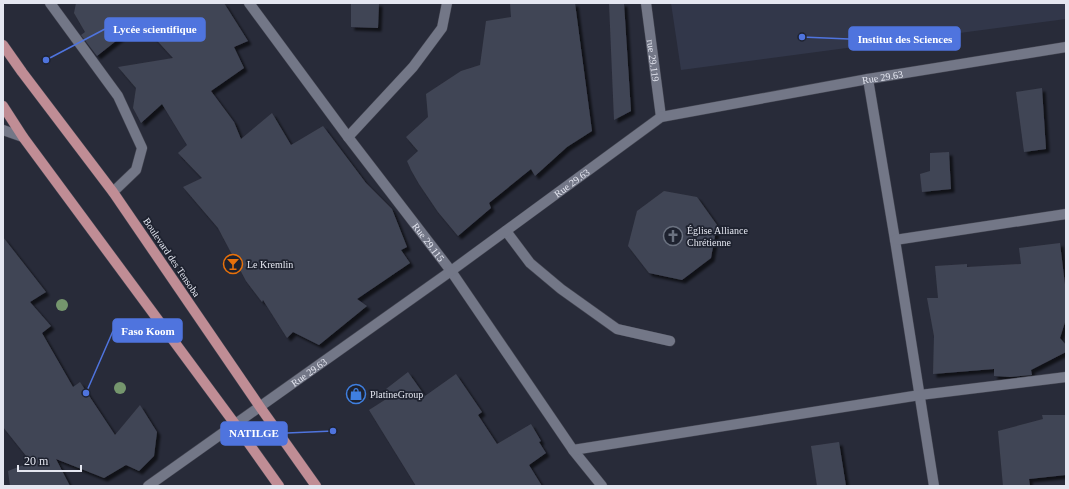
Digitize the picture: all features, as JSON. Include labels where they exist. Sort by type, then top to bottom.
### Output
[{"type":"main road","name":"Boulevard des Tensoba","points":[[3,45],[113,192],[316,486]]},
{"type":"main road","points":[[3,106],[23,137],[279,486]]},
{"type":"street","points":[[50,3],[118,96],[142,148],[136,170],[113,192]]},
{"type":"street","name":"Rue 29.115","points":[[249,3],[348,137],[451,271],[573,450],[602,486]]},
{"type":"street","points":[[348,137],[413,67],[442,28],[447,3]]},
{"type":"street","name":"rue 29.119","points":[[646,3],[661,117]]},
{"type":"street","name":"Rue 29.63","points":[[148,486],[451,271],[661,117],[868,79],[1066,47]]},
{"type":"street","points":[[868,79],[934,486]]},
{"type":"street","points":[[3,130],[23,137]]},
{"type":"street","points":[[895,240],[1066,214]]},
{"type":"street","points":[[506,231],[530,263],[561,289],[617,330],[670,341]]},
{"type":"street","points":[[573,450],[920,395],[1066,378]]},
{"type":"shaded area","points":[[671,3],[1066,3],[1066,19],[681,70]]},
{"type":"building","points":[[76,3],[224,3],[248,41],[234,47],[244,68],[211,91],[234,122],[241,139],[272,113],[291,145],[323,126],[366,183],[392,209],[407,247],[401,250],[410,263],[357,299],[367,306],[319,345],[293,332],[287,338],[263,300],[262,302],[246,281],[218,228],[183,187],[202,178],[178,153],[187,145],[162,104],[141,123],[133,108],[136,88],[118,67],[173,58],[140,22],[97,56],[81,35],[85,32],[74,13]]},
{"type":"building","points":[[351,3],[379,3],[378,28],[351,27]]},
{"type":"building","points":[[510,3],[575,3],[592,131],[567,147],[535,176],[531,169],[489,203],[491,208],[458,236],[438,212],[411,170],[407,161],[418,151],[406,137],[428,117],[426,94],[461,71],[480,65],[486,21],[511,17]]},
{"type":"building","points":[[609,3],[624,3],[631,111],[614,120]]},
{"type":"building","points":[[1042,88],[1046,149],[1024,152],[1016,92]]},
{"type":"building","points":[[949,152],[951,189],[922,192],[920,174],[930,171],[930,153]]},
{"type":"building","name":"Église Alliance Chrétienne","points":[[664,191],[697,197],[717,225],[711,258],[682,280],[649,273],[628,246],[637,211]]},
{"type":"building","points":[[3,237],[46,292],[30,302],[51,326],[42,333],[73,387],[80,382],[115,435],[140,405],[157,432],[154,456],[139,471],[126,465],[104,478],[56,459],[70,486],[10,486],[8,471],[31,462],[3,427]]},
{"type":"building","points":[[1060,243],[1066,293],[1066,319],[1060,338],[1066,345],[1066,352],[1031,370],[1032,375],[1010,377],[994,376],[994,369],[933,374],[934,336],[927,298],[938,298],[935,266],[967,264],[967,267],[1021,264],[1019,248]]},
{"type":"building","points":[[408,372],[425,396],[456,374],[482,412],[478,415],[497,444],[531,424],[546,453],[529,465],[542,486],[416,486],[369,410],[391,396],[386,389]]},
{"type":"building","points":[[1042,415],[1066,415],[1066,475],[1029,479],[1030,486],[1003,486],[998,431],[1043,419]]},
{"type":"building","points":[[839,442],[846,486],[817,486],[811,446]]},
{"type":"place","name":"Institut des Sciences","points":[[802,37]]},
{"type":"place","name":"Lycée scientifique","points":[[46,60]]},
{"type":"place","name":"Église Alliance Chrétienne","points":[[673,236]]},
{"type":"place","name":"Le Kremlin","points":[[233,264]]},
{"type":"place","name":"Faso Koom","points":[[86,393]]},
{"type":"place","name":"PlatineGroup","points":[[356,394]]},
{"type":"place","name":"NATILGE","points":[[333,431]]}]
